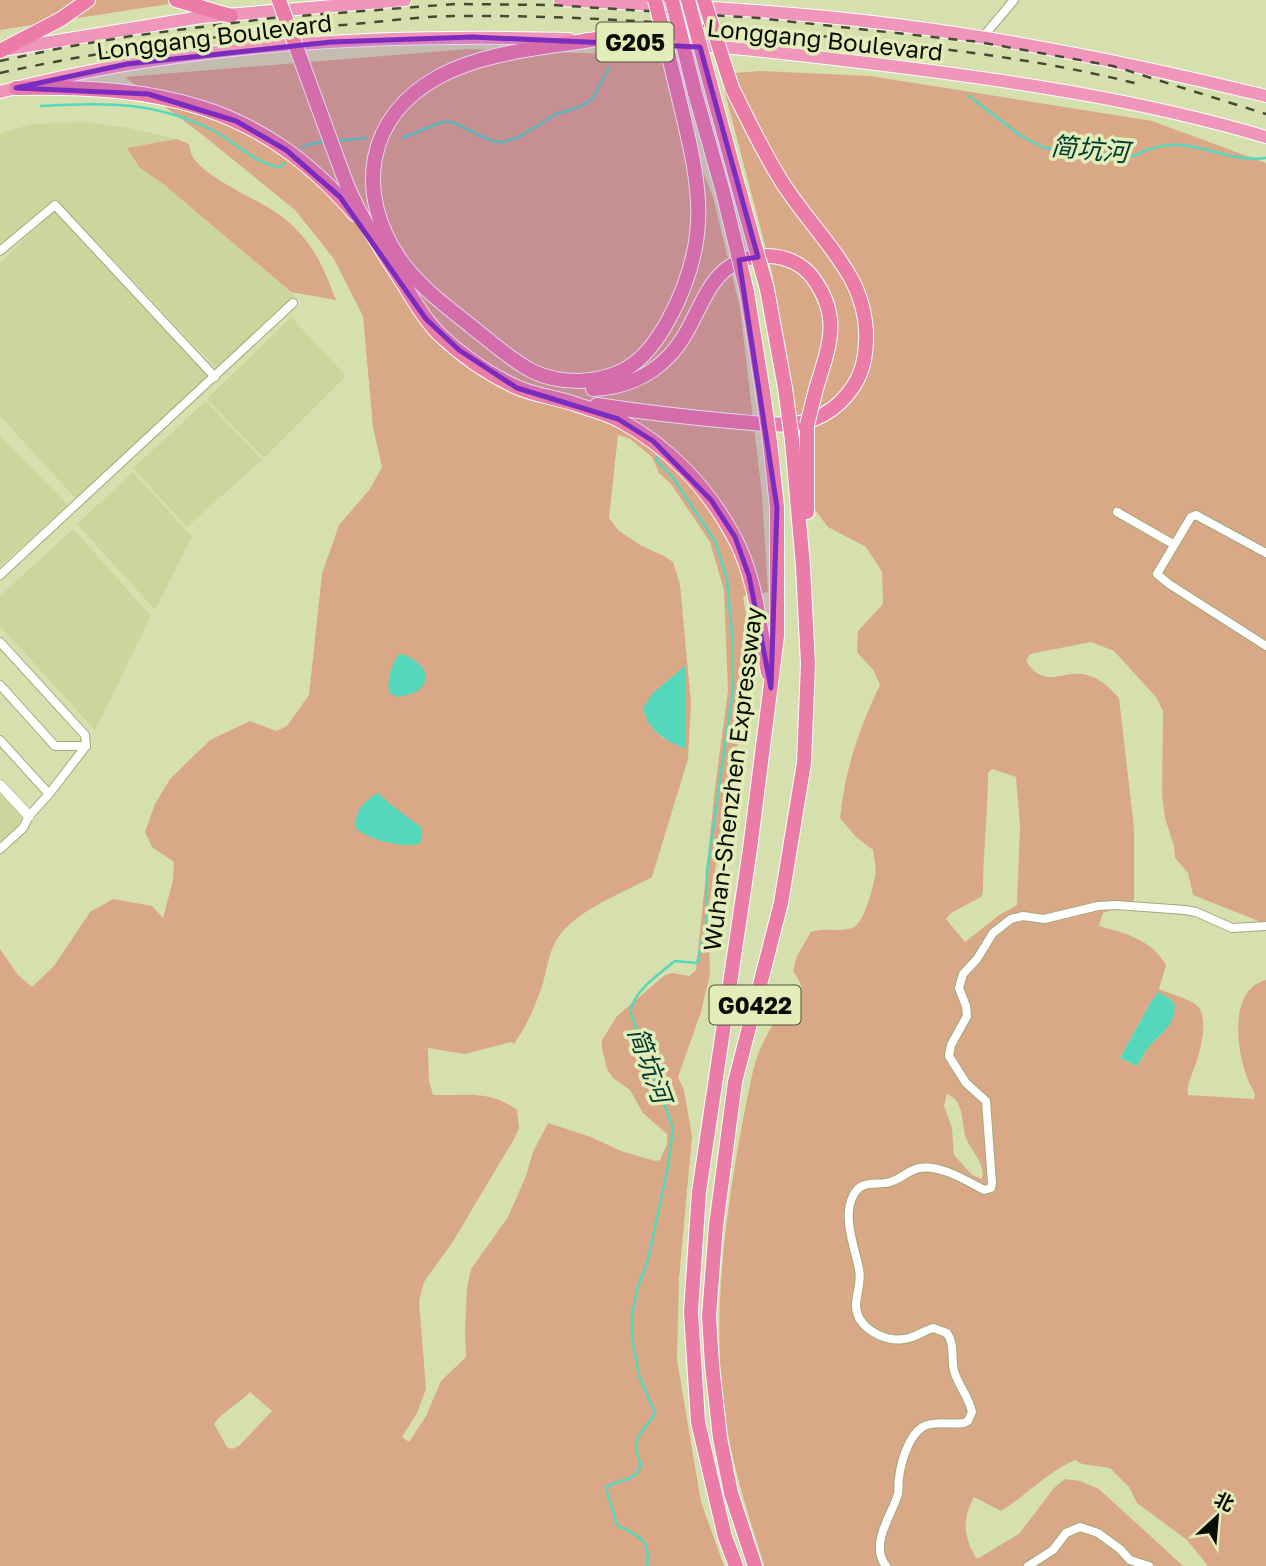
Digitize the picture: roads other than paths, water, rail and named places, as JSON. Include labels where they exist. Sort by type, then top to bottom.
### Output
[{"type":"highway","points":[[0,51],[61,19],[88,0]]},
{"type":"highway","points":[[176,0],[231,16]]},
{"type":"highway","points":[[279,0],[346,171],[376,229],[444,305],[533,371],[552,381],[583,389],[624,384],[642,378],[671,355],[716,278],[727,267],[744,259],[776,256],[797,263],[810,274],[821,289],[830,310],[832,330],[807,425],[803,566]]},
{"type":"highway","points":[[287,0],[363,219],[426,319],[439,334],[490,374],[517,388],[618,419],[653,441],[685,469],[712,499],[735,537],[749,576],[771,688]]},
{"type":"highway","name":"Longgang Boulevard","points":[[0,51],[120,29],[201,18],[405,0]]},
{"type":"highway","name":"Longgang Boulevard","points":[[560,0],[896,25],[1099,57],[1266,96]]},
{"type":"highway","points":[[533,371],[569,381],[599,380],[621,373],[642,358],[660,337],[679,301],[692,266],[698,230],[699,190],[655,0]]},
{"type":"highway","name":"Wuhan-Shenzhen Expressway","points":[[672,0],[747,292],[763,391],[777,507],[777,636],[750,849],[699,1192],[691,1312],[698,1422],[725,1537],[736,1566]]},
{"type":"highway","name":"G0422","points":[[688,0],[767,289],[785,388],[803,566],[808,664],[804,763],[781,903],[735,1082],[716,1226],[709,1316],[720,1438],[731,1493],[755,1566]]},
{"type":"highway","points":[[568,402],[655,415],[794,424],[814,419],[831,410],[848,394],[862,368],[866,337],[862,307],[854,285],[844,266],[782,183],[732,88],[704,0]]},
{"type":"highway","name":"Longgang Boulevard","points":[[0,92],[127,64],[331,42],[472,37],[597,39],[786,53],[961,74],[1154,108],[1266,137]]},
{"type":"highway","points":[[400,258],[380,221],[372,180],[374,157],[380,138],[403,104],[438,77],[466,64],[597,39]]},
{"type":"highway","points":[[16,88],[89,87],[148,93],[180,100],[226,117],[286,150],[340,197],[376,242]]},
{"type":"street","points":[[982,38],[1014,0]]},
{"type":"street","points":[[0,251],[55,205],[215,377]]},
{"type":"street","points":[[0,575],[293,303]]},
{"type":"street","points":[[1117,512],[1173,544]]},
{"type":"street","points":[[1266,553],[1196,515],[1191,517],[1158,571],[1158,577],[1266,646]]},
{"type":"street","points":[[0,642],[85,735],[86,746],[50,794],[29,816],[23,828],[0,849]]},
{"type":"street","points":[[0,685],[55,746],[86,746]]},
{"type":"street","points":[[0,740],[50,794]]},
{"type":"street","points":[[0,785],[29,816]]},
{"type":"street","points":[[886,1566],[881,1552],[885,1521],[897,1496],[899,1473],[907,1449],[921,1429],[933,1425],[964,1423],[972,1412],[956,1377],[954,1350],[947,1333],[933,1328],[908,1339],[893,1339],[877,1334],[860,1320],[856,1303],[860,1275],[849,1211],[853,1196],[860,1186],[891,1181],[922,1168],[933,1168],[984,1190],[991,1188],[986,1101],[967,1083],[949,1056],[951,1045],[967,1016],[959,988],[962,974],[977,959],[996,929],[1007,921],[1023,916],[1044,919],[1098,906],[1116,905],[1196,912],[1232,928],[1266,926]]},
{"type":"street","points":[[1028,1566],[1053,1550],[1071,1529],[1080,1527],[1098,1533],[1130,1560],[1149,1566]]},
{"type":"water","points":[[402,654],[422,667],[426,678],[418,691],[398,697],[389,693],[389,682],[393,664],[398,655]]},
{"type":"water","points":[[685,666],[686,749],[659,734],[649,723],[643,708],[653,693]]},
{"type":"water","points":[[378,793],[422,828],[422,840],[417,845],[385,842],[356,829],[361,807]]},
{"type":"water","points":[[1158,992],[1175,1005],[1174,1013],[1170,1024],[1147,1049],[1137,1066],[1120,1058]]},
{"type":"waterway","points":[[403,138],[442,122],[452,122],[492,141],[504,142],[521,136],[554,115],[582,106],[593,98],[609,68]]},
{"type":"waterway","name":"简坑河","points":[[969,96],[1021,136],[1045,148],[1134,156],[1153,148],[1186,145],[1232,156],[1266,158]]},
{"type":"waterway","points":[[41,106],[108,104],[150,109],[192,121],[214,131],[262,162],[280,167],[285,163]]},
{"type":"waterway","points":[[335,141],[366,138]]},
{"type":"waterway","points":[[302,148],[309,144],[325,142]]},
{"type":"waterway","name":"简坑河","points":[[647,1566],[645,1544],[637,1536],[617,1525],[606,1488],[633,1477],[639,1471],[636,1443],[655,1413],[639,1376],[632,1337],[632,1315],[637,1290],[648,1260],[668,1166],[673,1128],[630,1011],[642,989],[675,961],[697,963],[706,927],[707,871],[733,689],[727,579],[715,541],[674,479],[656,460],[660,454]]},
{"type":"railway","points":[[0,61],[131,36],[272,18],[455,4],[552,5],[758,18],[979,42],[1113,66],[1266,114]]},
{"type":"railway","points":[[0,73],[128,49],[256,33],[444,16],[503,16],[679,24],[894,44],[1019,60],[1142,85]]}]
